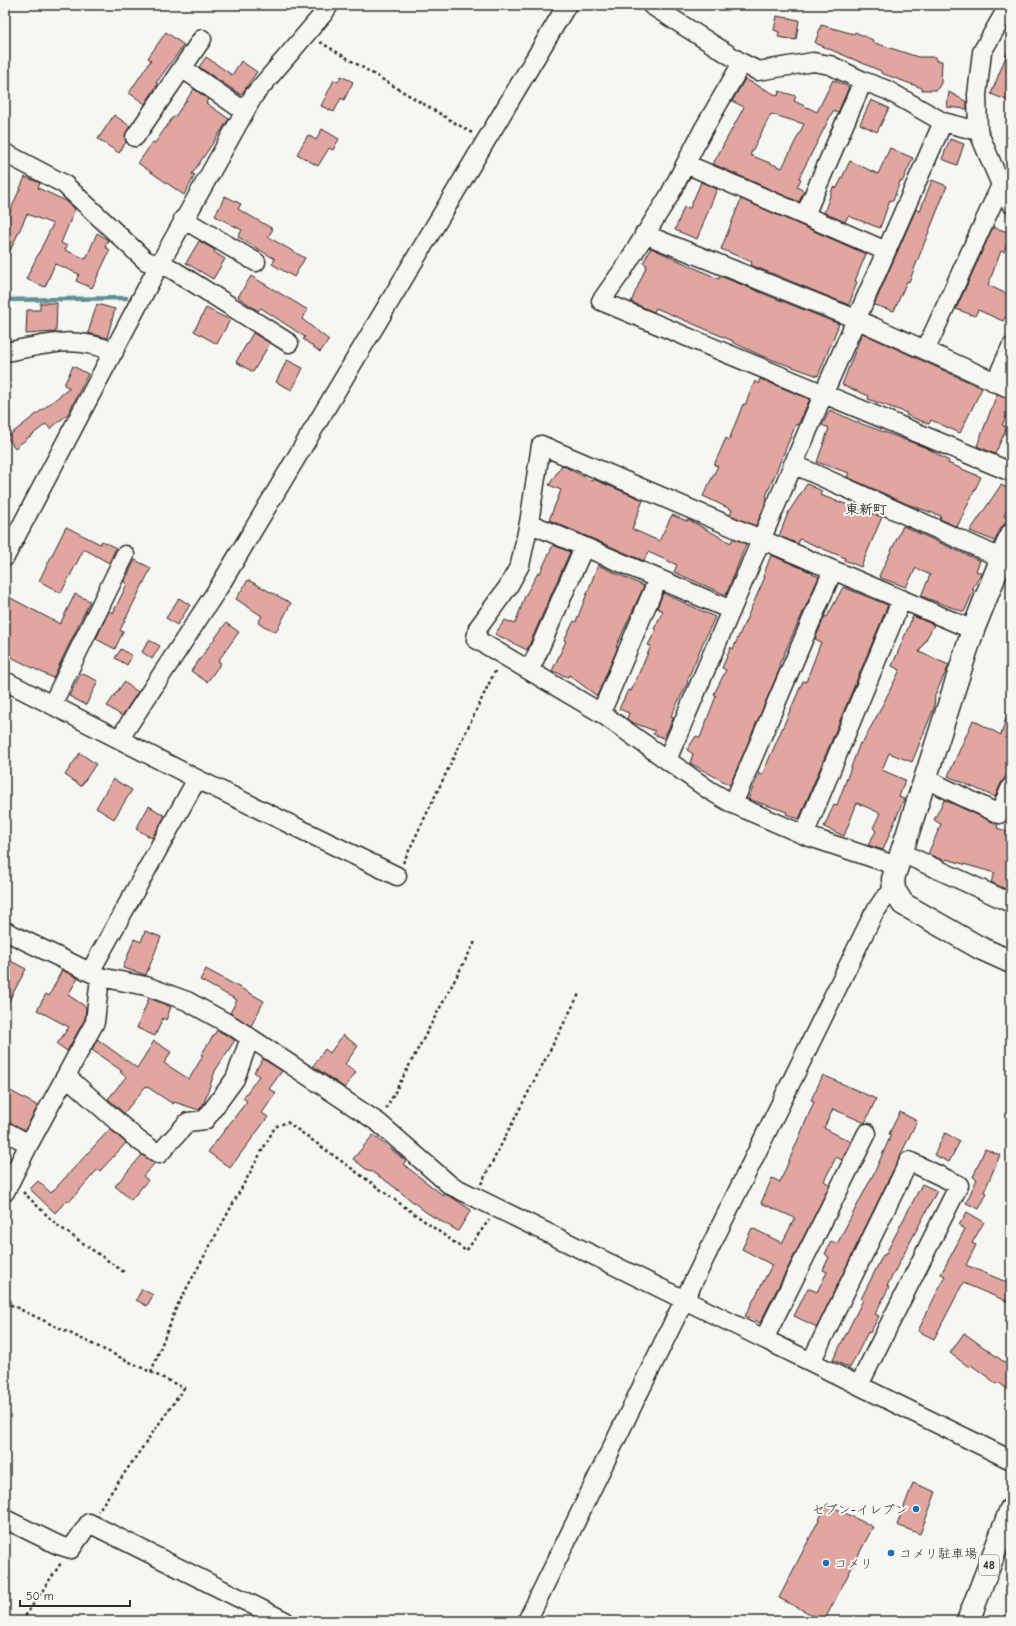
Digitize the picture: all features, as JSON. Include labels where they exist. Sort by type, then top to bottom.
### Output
[{"type":"street","points":[[5,557],[183,219],[244,112],[254,95],[329,5]]},
{"type":"street","points":[[120,738],[219,587],[567,5]]},
{"type":"street","points":[[651,5],[742,63],[758,71],[813,62],[830,65],[863,81],[887,90],[943,122],[978,131]]},
{"type":"street","points":[[1009,5],[982,52],[977,95],[978,131],[1001,185],[1011,204]]},
{"type":"street","points":[[135,137],[202,39]]},
{"type":"street","points":[[742,63],[703,130],[669,196],[623,270],[601,301],[823,395],[1011,472]]},
{"type":"street","points":[[182,68],[244,112]]},
{"type":"street","points":[[805,215],[863,81]]},
{"type":"street","points":[[667,760],[793,464],[943,122]]},
{"type":"street","points":[[5,153],[64,184],[146,261],[170,268],[288,343]]},
{"type":"street","points":[[686,164],[886,251]]},
{"type":"street","points":[[926,349],[1001,185]]},
{"type":"street","points":[[183,219],[256,262]]},
{"type":"street","points":[[644,234],[856,319],[926,349],[1003,386],[1011,347]]},
{"type":"street","points":[[5,352],[55,342],[70,342],[100,346],[114,352]]},
{"type":"street","points":[[972,630],[541,445],[529,523],[520,565],[508,587],[478,628],[476,639],[601,713],[709,790],[733,804],[804,835],[899,860],[1011,903]]},
{"type":"street","points":[[793,464],[1007,549],[972,630],[926,779],[893,879],[894,890],[903,904],[980,948],[1011,962]]},
{"type":"street","points":[[529,523],[731,610]]},
{"type":"street","points":[[530,670],[584,547]]},
{"type":"street","points":[[52,704],[125,555]]},
{"type":"street","points":[[733,804],[833,570]]},
{"type":"street","points":[[601,713],[658,579]]},
{"type":"street","points":[[804,835],[902,600]]},
{"type":"street","points":[[5,681],[120,738],[197,779],[397,876]]},
{"type":"street","points":[[8,1187],[29,1144],[95,1022],[95,975],[197,779]]},
{"type":"street","points":[[926,779],[1005,817],[1011,787]]},
{"type":"street","points":[[527,1621],[685,1300],[792,1078],[873,916],[883,900],[894,890]]},
{"type":"street","points":[[5,931],[95,975],[146,986],[187,1001],[234,1026],[379,1123],[450,1186],[1011,1460]]},
{"type":"street","points":[[66,1076],[138,1140],[159,1154],[188,1122],[205,1120],[235,1079],[250,1038]]},
{"type":"street","points":[[5,1131],[29,1144]]},
{"type":"street","points":[[764,1339],[867,1133]]},
{"type":"street","points":[[811,1362],[909,1161],[959,1185],[859,1385]]},
{"type":"street","name":"48","points":[[968,1621],[1011,1509]]},
{"type":"street","points":[[5,1519],[58,1545],[71,1549],[89,1523],[285,1621]]},
{"type":"path","points":[[306,34],[486,141]]},
{"type":"path","points":[[397,876],[496,669],[503,673]]},
{"type":"path","points":[[379,1123],[476,940]]},
{"type":"path","points":[[474,1197],[580,992]]},
{"type":"path","points":[[151,1372],[177,1306],[275,1127],[287,1122],[466,1251],[497,1208]]},
{"type":"path","points":[[8,1187],[57,1225],[124,1272]]},
{"type":"path","points":[[5,1302],[184,1388],[89,1523]]},
{"type":"path","points":[[22,1621],[71,1549]]},
{"type":"building","points":[[777,16],[799,20],[796,40],[778,37],[779,32],[774,30]]},
{"type":"building","points":[[821,25],[854,34],[855,32],[873,40],[872,42],[918,57],[936,57],[936,61],[942,61],[941,83],[937,90],[922,90],[922,88],[881,73],[881,71],[815,43]]},
{"type":"building","points":[[166,32],[184,45],[156,83],[158,84],[145,104],[129,93],[151,60],[148,58]]},
{"type":"building","points":[[1011,46],[1011,102],[991,94]]},
{"type":"building","points":[[206,57],[232,75],[241,61],[257,72],[241,95],[199,67]]},
{"type":"building","points":[[341,76],[353,82],[344,100],[341,98],[334,112],[321,106],[334,80],[338,82]]},
{"type":"building","points":[[745,79],[778,96],[779,91],[796,96],[794,101],[817,112],[833,80],[849,87],[838,113],[833,111],[799,178],[801,179],[797,187],[804,191],[799,202],[713,164],[744,107],[732,101]],"holes":[[[771,114],[804,124],[782,168],[750,155]]]},
{"type":"building","points":[[194,89],[208,99],[206,103],[229,119],[192,174],[195,175],[184,195],[138,163],[153,142],[155,143],[173,117],[174,118]]},
{"type":"building","points":[[949,92],[967,102],[967,109],[947,107]]},
{"type":"building","points":[[871,100],[889,108],[877,132],[860,124]]},
{"type":"building","points":[[114,115],[130,126],[125,136],[126,142],[119,153],[98,139]]},
{"type":"building","points":[[322,129],[339,139],[333,150],[329,148],[318,166],[297,154],[308,135],[316,140]]},
{"type":"building","points":[[950,139],[964,144],[957,165],[942,159]]},
{"type":"building","points":[[890,148],[913,158],[902,182],[900,181],[893,201],[890,200],[880,228],[848,216],[845,222],[824,213],[833,187],[837,188],[850,161],[878,174]]},
{"type":"building","points":[[25,177],[40,183],[38,188],[66,201],[75,209],[61,243],[67,246],[65,250],[86,259],[97,233],[108,240],[105,247],[110,250],[92,288],[76,281],[79,274],[55,264],[45,287],[26,279],[53,224],[27,214],[5,262],[5,223]]},
{"type":"building","points":[[932,180],[947,186],[909,282],[907,281],[894,311],[874,305],[916,209],[920,211]]},
{"type":"building","points":[[701,182],[717,189],[697,239],[675,230],[684,207],[690,208]]},
{"type":"building","points":[[225,196],[241,204],[238,209],[273,229],[268,237],[305,258],[294,277],[272,264],[275,259],[238,237],[242,230],[215,216]]},
{"type":"building","points":[[741,199],[866,254],[855,281],[857,282],[849,305],[751,265],[752,262],[721,249]]},
{"type":"building","points":[[993,227],[1011,233],[1004,252],[1001,251],[988,285],[1011,296],[1011,318],[1006,316],[1003,321],[978,310],[975,316],[956,309]]},
{"type":"building","points":[[199,241],[215,250],[214,252],[225,259],[213,279],[186,263]]},
{"type":"building","points":[[651,248],[719,279],[720,276],[839,324],[818,376],[762,356],[732,342],[733,341],[656,308],[654,312],[631,302],[647,265],[643,263]]},
{"type":"building","points":[[251,276],[308,310],[302,319],[329,340],[320,352],[303,339],[305,337],[261,308],[258,311],[238,297]]},
{"type":"building","points":[[40,303],[57,303],[56,332],[26,334],[27,310],[40,310]]},
{"type":"building","points":[[97,304],[115,309],[107,338],[88,333]]},
{"type":"building","points":[[206,308],[230,320],[217,344],[194,331]]},
{"type":"building","points":[[253,333],[270,343],[253,372],[236,362]]},
{"type":"building","points":[[862,333],[982,388],[960,433],[931,420],[929,424],[906,415],[907,413],[868,399],[869,396],[842,385]]},
{"type":"building","points":[[287,360],[303,368],[292,390],[276,382]]},
{"type":"building","points":[[73,366],[88,374],[68,414],[50,429],[46,424],[15,448],[7,437],[70,388],[64,385]]},
{"type":"building","points":[[760,379],[810,399],[798,425],[796,424],[766,496],[765,505],[756,526],[730,515],[732,510],[703,496],[718,466],[714,465],[726,438],[729,440],[743,404],[745,405],[755,381],[758,384]]},
{"type":"building","points":[[997,394],[1011,399],[1011,407],[1002,425],[1007,427],[995,454],[977,446]]},
{"type":"building","points":[[830,410],[854,421],[927,448],[949,461],[948,463],[981,477],[957,527],[940,519],[941,516],[907,504],[847,477],[849,473],[817,462],[829,428],[822,425]]},
{"type":"building","points":[[562,465],[592,481],[593,479],[643,500],[632,529],[659,541],[672,515],[687,521],[689,520],[731,543],[733,538],[746,544],[726,595],[674,572],[677,565],[648,552],[644,561],[549,520],[561,490],[549,485]]},
{"type":"building","points":[[807,484],[822,491],[820,495],[882,517],[861,567],[844,560],[845,558],[800,539],[798,544],[779,536],[788,513]]},
{"type":"building","points":[[1001,485],[1011,490],[1011,502],[1004,516],[1009,518],[1000,530],[995,541],[970,531]]},
{"type":"building","points":[[903,526],[980,561],[976,571],[982,573],[972,589],[974,590],[964,612],[921,596],[930,575],[916,568],[906,587],[879,576]]},
{"type":"building","points":[[66,527],[100,544],[102,541],[116,548],[109,563],[84,549],[61,593],[39,581]]},
{"type":"building","points":[[553,545],[570,552],[527,650],[495,634],[505,620],[515,624],[525,596],[538,573],[540,573]]},
{"type":"building","points":[[771,555],[819,577],[779,665],[781,666],[730,785],[690,763],[693,754],[687,750],[696,736],[700,738],[716,696],[714,694],[726,670],[722,668],[731,647],[733,649],[765,577],[763,577]]},
{"type":"building","points":[[135,560],[151,568],[120,630],[123,632],[115,649],[96,639],[109,611],[113,613],[127,584],[124,582]]},
{"type":"building","points":[[598,565],[644,586],[616,647],[618,647],[597,696],[569,675],[568,677],[552,671],[566,641],[564,640],[574,621],[576,622]]},
{"type":"building","points":[[248,580],[291,603],[276,632],[258,623],[262,616],[236,599]]},
{"type":"building","points":[[843,587],[888,605],[799,819],[786,814],[787,812],[748,799],[759,773],[762,775],[803,681],[806,682],[821,642],[815,639],[825,616],[827,617]]},
{"type":"building","points":[[663,593],[715,617],[687,681],[688,682],[671,716],[674,717],[664,738],[653,734],[655,731],[631,722],[627,719],[629,713],[619,709],[628,690],[631,691],[651,646],[648,645],[656,630],[654,629],[663,611],[657,608]]},
{"type":"building","points":[[75,594],[90,601],[53,678],[5,654],[5,595],[60,624]]},
{"type":"building","points":[[179,598],[190,605],[177,625],[166,618]]},
{"type":"building","points":[[913,616],[934,625],[919,652],[949,665],[935,695],[934,708],[912,762],[889,753],[882,770],[905,780],[899,797],[904,799],[883,850],[868,845],[876,831],[873,828],[880,813],[857,803],[844,836],[824,827],[834,804],[837,805],[860,743],[862,743],[878,714],[900,670],[892,666]]},
{"type":"building","points":[[226,623],[239,632],[218,661],[221,663],[207,682],[191,671]]},
{"type":"building","points":[[149,640],[160,646],[152,659],[142,652]]},
{"type":"building","points":[[121,649],[132,656],[127,665],[115,658]]},
{"type":"building","points":[[81,673],[98,681],[86,705],[69,696]]},
{"type":"building","points":[[124,682],[138,692],[122,716],[107,706]]},
{"type":"building","points":[[1008,711],[1011,711],[1011,769],[1001,783],[995,797],[948,776],[973,720],[1001,735]]},
{"type":"building","points":[[80,753],[96,764],[81,786],[65,775]]},
{"type":"building","points":[[113,779],[132,790],[114,819],[96,808]]},
{"type":"building","points":[[944,800],[998,824],[997,828],[1011,833],[1011,881],[1007,890],[991,882],[995,873],[946,859],[945,861],[928,854],[941,824],[934,820]]},
{"type":"building","points":[[149,806],[165,816],[152,838],[136,829]]},
{"type":"building","points":[[145,931],[161,937],[146,975],[123,968],[134,939],[141,942]]},
{"type":"building","points":[[5,958],[26,969],[5,1008]]},
{"type":"building","points":[[206,969],[264,1001],[251,1026],[230,1013],[237,1000],[200,980]]},
{"type":"building","points":[[62,970],[78,978],[68,995],[86,1007],[85,1019],[67,1051],[57,1044],[69,1027],[37,1010],[46,994],[49,996]]},
{"type":"building","points":[[149,998],[171,1007],[166,1020],[163,1018],[155,1036],[137,1028]]},
{"type":"building","points":[[217,1030],[235,1040],[215,1071],[204,1103],[199,1110],[174,1102],[173,1104],[146,1086],[124,1113],[108,1099],[126,1077],[120,1072],[122,1071],[92,1050],[97,1039],[137,1068],[154,1041],[171,1052],[164,1063],[189,1079],[203,1056],[201,1055]]},
{"type":"building","points":[[343,1035],[358,1046],[345,1064],[356,1072],[345,1088],[313,1066],[325,1049],[330,1053]]},
{"type":"building","points":[[263,1059],[282,1071],[269,1089],[276,1093],[262,1113],[268,1117],[230,1168],[208,1152],[247,1101],[243,1098],[259,1076],[254,1072]]},
{"type":"building","points":[[823,1075],[876,1099],[865,1123],[833,1109],[824,1128],[851,1142],[842,1160],[836,1157],[824,1181],[830,1185],[760,1323],[745,1316],[772,1265],[742,1249],[752,1228],[782,1243],[795,1218],[761,1203],[772,1178],[780,1182],[814,1102],[811,1100]]},
{"type":"building","points":[[5,1088],[38,1106],[25,1130],[5,1121]]},
{"type":"building","points":[[900,1112],[917,1121],[817,1327],[794,1316],[808,1288],[817,1292],[827,1272],[823,1270],[829,1257],[825,1254],[831,1241],[837,1244],[875,1171],[891,1135],[889,1134]]},
{"type":"building","points":[[110,1129],[126,1143],[100,1171],[98,1169],[69,1202],[67,1200],[55,1213],[30,1189],[38,1181],[51,1193]]},
{"type":"building","points":[[945,1133],[960,1141],[949,1162],[934,1155]]},
{"type":"building","points":[[373,1135],[406,1161],[403,1164],[444,1196],[445,1194],[453,1198],[471,1210],[458,1231],[427,1213],[389,1183],[371,1171],[370,1172],[353,1159]]},
{"type":"building","points":[[985,1149],[1000,1155],[984,1192],[987,1193],[979,1209],[966,1203],[977,1179],[973,1177]]},
{"type":"building","points":[[142,1155],[155,1163],[143,1176],[148,1180],[131,1200],[115,1186]]},
{"type":"building","points":[[922,1184],[937,1191],[887,1286],[889,1287],[875,1314],[879,1316],[870,1333],[868,1332],[850,1368],[833,1360],[863,1300],[861,1299],[883,1255],[885,1255]]},
{"type":"building","points":[[967,1212],[984,1222],[972,1243],[976,1245],[966,1265],[1011,1284],[1011,1303],[963,1283],[934,1339],[918,1331],[945,1276],[941,1274],[965,1229],[959,1225]]},
{"type":"building","points":[[142,1289],[153,1295],[147,1306],[136,1300]]},
{"type":"building","points":[[964,1333],[1011,1367],[1011,1392],[998,1382],[997,1384],[971,1365],[969,1367],[950,1353]]},
{"type":"building","name":"セブン-イレブン","points":[[913,1483],[936,1492],[920,1534],[897,1525]]},
{"type":"building","name":"コメリ","points":[[827,1504],[873,1527],[824,1621],[779,1598]]},
{"type":"waterway","points":[[5,300],[126,298]]},
{"type":"place","name":"セブン-イレブン","points":[[916,1509]]},
{"type":"place","name":"コメリ駐車場","points":[[891,1553]]},
{"type":"place","name":"コメリ","points":[[826,1563]]},
{"type":"district","name":"東新町","points":[[866,509]]}]
